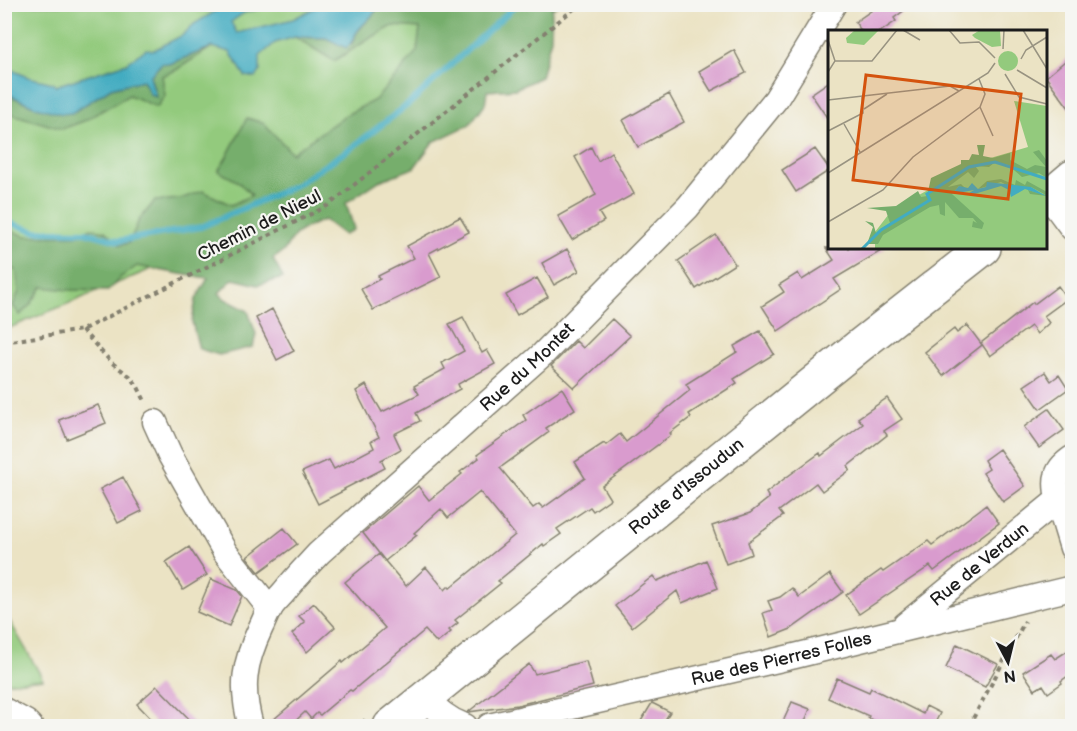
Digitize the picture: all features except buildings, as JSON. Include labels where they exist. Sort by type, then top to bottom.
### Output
[{"type":"main road","name":"Route d'Issoudun","points":[[390,726],[859,346],[983,249]]},
{"type":"street","name":"Rue du Montet","points":[[251,726],[245,703],[244,680],[253,645],[270,609],[319,553],[543,354],[688,207],[776,99],[834,4]]},
{"type":"street","points":[[1056,191],[1072,228]]},
{"type":"street","points":[[155,422],[170,455],[225,552],[270,609]]},
{"type":"street","points":[[1072,458],[1062,466],[1056,478],[1072,548]]},
{"type":"street","name":"Rue de Verdun","points":[[900,630],[1059,499]]},
{"type":"street","name":"Rue des Pierres Folles","points":[[489,726],[795,656],[1072,588]]},
{"type":"street","points":[[425,697],[439,712],[457,724],[465,726]]},
{"type":"street","points":[[4,710],[30,726]]},
{"type":"path","name":"Chemin de Nieul","points":[[4,342],[82,330],[329,205],[580,4]]},
{"type":"path","points":[[82,330],[112,363],[130,376],[137,385],[155,422]]},
{"type":"path","points":[[969,726],[1038,596]]},
{"type":"green space","points":[[5,5],[558,5],[429,105],[226,238],[5,330]]},
{"type":"green space","points":[[379,5],[552,5],[551,38],[541,77],[515,89],[487,91],[485,104],[469,125],[433,142],[414,168],[379,181],[346,203],[354,229],[344,235],[324,220],[296,234],[283,252],[273,259],[283,278],[258,285],[233,279],[219,293],[225,299],[248,311],[256,334],[253,347],[219,355],[199,349],[192,322],[196,299],[208,278],[137,266],[121,277],[108,291],[42,287],[31,304],[20,315],[13,306],[19,291],[16,270],[5,268],[5,228],[25,236],[79,235],[91,228],[105,231],[120,245],[129,243],[139,220],[155,201],[180,199],[203,191],[231,205],[252,195],[237,181],[218,171],[247,118],[263,123],[292,153],[346,115],[375,100],[417,51],[420,28],[393,26],[334,61],[295,37],[326,38],[352,44],[357,32]]},
{"type":"green space","points":[[212,47],[176,70],[162,76],[165,95],[157,107],[129,95],[84,121],[62,129],[5,112],[4,93],[36,107],[72,113],[111,88],[143,80],[150,94],[156,96],[150,76],[162,63],[170,64]]},
{"type":"green space","points":[[5,613],[43,679],[5,683]]},
{"type":"water","points":[[235,4],[274,5],[244,13],[231,22],[237,33],[293,19],[320,5],[379,5],[346,48],[326,38],[295,37],[275,43],[260,56],[260,71],[256,78],[245,76],[230,52],[212,47],[169,64],[162,63],[150,76],[156,97],[150,94],[143,80],[111,88],[72,113],[62,114],[36,107],[5,93],[5,67],[28,77],[53,83],[55,86],[127,63],[146,49],[154,50],[183,35],[194,24],[219,9]]},
{"type":"waterway","points":[[4,221],[35,231],[85,232],[118,241],[201,227],[294,186],[354,146],[410,103],[517,4]]}]
